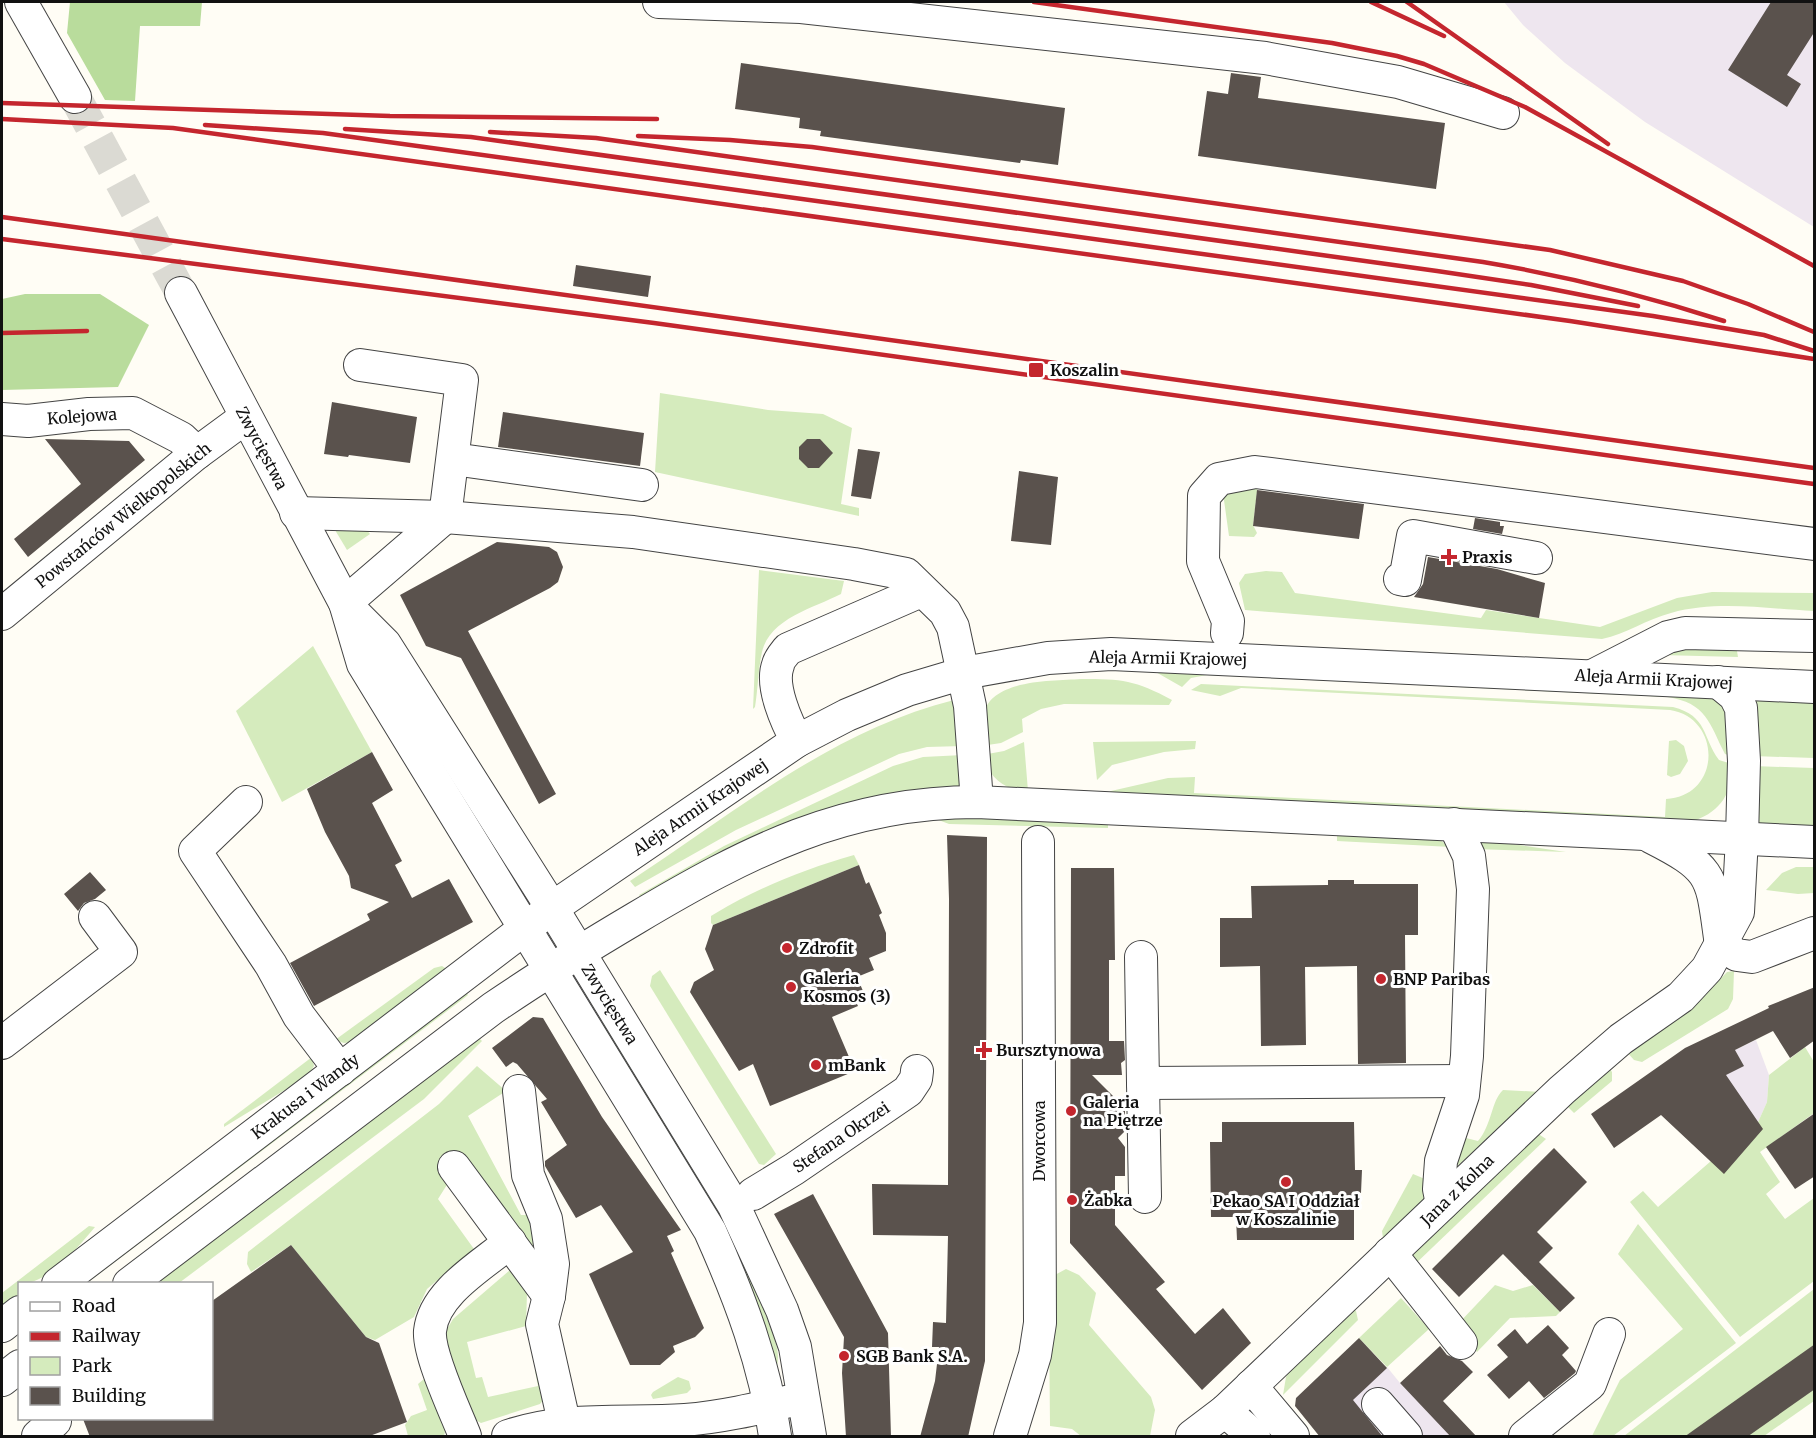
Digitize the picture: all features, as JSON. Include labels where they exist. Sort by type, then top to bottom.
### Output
[{"type":"street","points":[[659,2],[801,7],[1275,60],[1398,82],[1503,112]]},
{"type":"street","points":[[23,3],[75,97]]},
{"type":"street","name":"Zwycięstwa","points":[[181,292],[345,603],[363,664],[710,1232],[750,1328],[770,1406],[775,1437]]},
{"type":"street","points":[[345,603],[445,517],[462,380],[360,365]]},
{"type":"street","name":"Kolejowa","points":[[10,423],[89,414],[133,414],[145,417],[182,438],[197,453]]},
{"type":"street","name":"Powstańców Wielkopolskich","points":[[2,615],[77,568],[197,453],[246,417]]},
{"type":"street","points":[[453,459],[642,485]]},
{"type":"street","points":[[1227,633],[1228,621],[1203,561],[1204,496],[1219,479],[1254,472],[1815,544]]},
{"type":"street","points":[[296,513],[445,517],[633,532],[854,564],[906,574],[945,612],[953,627],[970,706],[977,802]]},
{"type":"street","points":[[1400,579],[1406,580],[1413,536],[1536,558]]},
{"type":"street","points":[[797,741],[786,720],[778,692],[777,665],[788,649],[921,591]]},
{"type":"street","name":"Zwycięstwa","points":[[345,603],[385,644],[552,908],[734,1206],[782,1310],[795,1347],[806,1398],[810,1437]]},
{"type":"street","points":[[1593,676],[1668,637],[1679,634],[1697,631],[1815,636]]},
{"type":"street","name":"Aleja Armii Krajowej","points":[[552,908],[797,741],[877,702],[964,673],[1048,658],[1111,654],[1815,687]]},
{"type":"street","name":"Jana z Kolna","points":[[1192,1437],[1225,1411],[1591,1064],[1692,987],[1707,969],[1738,912],[1742,838],[1744,777],[1741,708],[1735,696],[1718,682]]},
{"type":"street","points":[[246,802],[195,851],[270,965],[299,1016],[340,1070]]},
{"type":"street","points":[[132,1282],[493,1008],[548,970],[719,869],[770,844],[823,825],[866,814],[908,807],[977,802],[1815,842]]},
{"type":"street","points":[[1442,1204],[1438,1189],[1441,1161],[1463,1095],[1473,878],[1468,856],[1454,824]]},
{"type":"street","points":[[1642,833],[1692,859],[1707,876],[1714,896],[1721,945],[1737,955],[1752,957],[1815,933]]},
{"type":"street","name":"Dworcowa","points":[[1010,1437],[1035,1355],[1040,1323],[1043,849]]},
{"type":"street","name":"Krakusa i Wandy","points":[[61,1282],[552,908]]},
{"type":"street","points":[[2,1043],[121,952],[95,917]]},
{"type":"street","points":[[1141,957],[1144,1197]]},
{"type":"street","name":"Stefana Okrzei","points":[[753,1194],[794,1169],[908,1091],[916,1079],[917,1071]]},
{"type":"street","points":[[1143,1083],[1464,1082]]},
{"type":"street","points":[[519,1092],[528,1175],[546,1219],[553,1264],[549,1296],[542,1324],[564,1422]]},
{"type":"street","points":[[454,1167],[549,1296]]},
{"type":"street","points":[[465,1437],[441,1379],[430,1332],[436,1311],[453,1290],[510,1242]]},
{"type":"street","points":[[1390,1253],[1461,1342]]},
{"type":"street","points":[[2,1326],[18,1314]]},
{"type":"street","points":[[1525,1437],[1590,1384],[1609,1334]]},
{"type":"street","points":[[2,1380],[18,1368]]},
{"type":"street","points":[[1251,1386],[1293,1437]]},
{"type":"street","points":[[507,1437],[529,1429],[564,1422],[683,1420],[806,1398]]},
{"type":"street","points":[[1378,1404],[1406,1437]]},
{"type":"street","points":[[1225,1411],[1254,1437]]},
{"type":"street","points":[[38,1437],[54,1420]]},
{"type":"shaded area","points":[[1504,2],[1814,2],[1814,227],[1645,122],[1565,63],[1523,25]]},
{"type":"shaded area","points":[[1756,1040],[1769,1075],[1767,1102],[1755,1129],[1700,1079],[1743,1065],[1735,1050]]},
{"type":"shaded area","points":[[1387,1367],[1451,1436],[1382,1436],[1333,1418]]},
{"type":"green space","points":[[70,2],[202,2],[200,26],[140,26],[135,101],[105,100],[67,33]]},
{"type":"green space","points":[[25,294],[100,294],[149,325],[118,387],[2,390],[2,299]]},
{"type":"green space","points":[[660,393],[768,410],[823,414],[852,428],[841,504],[859,508],[859,516],[655,472]]},
{"type":"green space","points":[[1258,484],[1253,525],[1257,533],[1254,537],[1229,536],[1223,493]]},
{"type":"green space","points":[[338,527],[365,528],[370,534],[347,550],[335,530]]},
{"type":"green space","points":[[759,570],[844,581],[841,594],[783,622],[767,640],[762,652],[753,709]]},
{"type":"green space","points":[[1266,571],[1282,572],[1295,593],[1481,618],[1486,610],[1600,627],[1677,598],[1712,592],[1814,593],[1814,611],[1742,606],[1688,609],[1662,616],[1602,639],[1245,610],[1239,583],[1245,574]]},
{"type":"green space","points":[[313,646],[372,752],[282,802],[236,711]]},
{"type":"green space","points":[[1725,647],[1737,651],[1738,657],[1661,655],[1659,648]]},
{"type":"green space","points":[[1154,671],[1713,695],[1727,704],[1728,755],[1725,754],[1710,724],[1699,709],[1691,704],[1667,697],[1207,675],[1191,678],[1182,687]]},
{"type":"green space","points":[[1081,679],[1128,682],[1148,688],[1172,700],[1169,705],[1064,704],[1041,709],[1022,719],[1023,732],[1001,743],[981,746],[984,713],[989,702],[999,694],[1025,684]]},
{"type":"green space","points":[[1201,684],[1673,707],[1693,716],[1703,728],[1719,760],[1735,765],[1731,784],[1724,799],[1712,812],[1694,821],[1109,793],[1168,778],[1195,777],[1194,793],[1665,817],[1666,799],[1684,795],[1698,785],[1706,772],[1708,756],[1706,741],[1699,727],[1687,716],[1670,710],[1241,688],[1220,696],[1191,690]]},
{"type":"green space","points":[[1753,699],[1814,700],[1814,758],[1753,756]]},
{"type":"green space","points":[[954,700],[963,746],[927,747],[899,754],[736,830],[635,887],[630,881],[746,802],[825,753],[909,714]]},
{"type":"green space","points":[[1676,740],[1684,746],[1688,761],[1680,774],[1671,777],[1667,775],[1669,741]]},
{"type":"green space","points":[[1196,741],[1195,749],[1164,752],[1112,765],[1097,780],[1093,742]]},
{"type":"green space","points":[[1024,742],[1028,791],[1011,788],[999,781],[989,770],[982,755],[1004,751]]},
{"type":"green space","points":[[963,755],[964,786],[643,900],[639,895],[724,846],[893,766],[923,757]]},
{"type":"green space","points":[[1753,766],[1814,768],[1814,829],[1756,824]]},
{"type":"green space","points":[[967,816],[1077,820],[1108,825],[1108,828],[949,824],[936,819]]},
{"type":"green space","points":[[1373,831],[1438,839],[1451,847],[1337,841],[1337,836]]},
{"type":"green space","points":[[1478,839],[1566,852],[1475,849]]},
{"type":"green space","points":[[854,855],[859,865],[713,925],[711,923],[711,916],[766,887],[818,866]]},
{"type":"green space","points":[[1796,867],[1814,867],[1814,893],[1798,894],[1766,890],[1782,873]]},
{"type":"green space","points":[[442,966],[448,970],[352,1042],[344,1043],[335,1040],[434,968]]},
{"type":"green space","points":[[660,970],[776,1154],[764,1165],[759,1164],[650,986],[652,976]]},
{"type":"green space","points":[[1734,971],[1733,999],[1728,1009],[1642,1062],[1634,1060],[1626,1051],[1702,998],[1727,972]]},
{"type":"green space","points":[[465,991],[468,995],[88,1282],[81,1282]]},
{"type":"green space","points":[[606,1022],[695,1166],[735,1240],[752,1278],[777,1348],[777,1366],[598,1027]]},
{"type":"green space","points":[[479,1038],[482,1041],[424,1099],[180,1282],[156,1282]]},
{"type":"green space","points":[[1805,1047],[1814,1062],[1814,1113],[1760,1152],[1780,1182],[1766,1194],[1785,1219],[1814,1198],[1814,1281],[1740,1337],[1630,1202],[1643,1191],[1658,1207],[1711,1161],[1755,1129],[1767,1102],[1769,1075]]},
{"type":"green space","points":[[312,1057],[314,1066],[308,1076],[224,1127],[224,1124]]},
{"type":"green space","points":[[477,1066],[506,1091],[468,1116],[521,1215],[533,1215],[544,1261],[450,1180],[438,1199],[474,1249],[427,1289],[414,1317],[375,1340],[366,1337],[291,1245],[251,1272],[247,1264],[248,1252],[439,1104]]},
{"type":"green space","points":[[1608,1066],[1612,1072],[1612,1081],[1574,1113],[1568,1107],[1569,1101]]},
{"type":"green space","points":[[1503,1090],[1542,1092],[1456,1167],[1460,1141],[1466,1138],[1478,1141],[1483,1135],[1496,1100]]},
{"type":"green space","points":[[1533,1135],[1540,1135],[1546,1139],[1410,1269],[1406,1255]]},
{"type":"green space","points":[[1413,1174],[1425,1179],[1429,1196],[1387,1238],[1383,1238],[1382,1231]]},
{"type":"green space","points":[[1638,1224],[1736,1343],[1613,1436],[1592,1436],[1620,1380],[1683,1329],[1618,1254]]},
{"type":"green space","points":[[89,1226],[95,1227],[52,1271],[31,1282],[18,1282],[18,1295],[2,1307],[2,1293]]},
{"type":"green space","points":[[517,1264],[527,1292],[526,1326],[467,1342],[476,1378],[482,1377],[488,1397],[538,1386],[535,1371],[540,1373],[545,1398],[540,1404],[481,1423],[472,1418],[443,1336],[453,1319]]},
{"type":"green space","points":[[1066,1269],[1079,1275],[1096,1293],[1089,1325],[1151,1397],[1155,1410],[1150,1436],[1081,1436],[1072,1429],[1050,1426],[1049,1317],[1053,1276]]},
{"type":"green space","points":[[1495,1285],[1513,1291],[1533,1285],[1560,1312],[1556,1316],[1510,1318],[1477,1352],[1457,1325]]},
{"type":"green space","points":[[1814,1289],[1814,1401],[1764,1436],[1624,1436]]},
{"type":"green space","points":[[1401,1298],[1429,1329],[1387,1367],[1359,1338]]},
{"type":"green space","points":[[1352,1307],[1356,1311],[1358,1320],[1283,1395],[1286,1377],[1291,1367]]},
{"type":"green space","points":[[678,1377],[689,1381],[691,1389],[687,1393],[653,1399],[651,1395],[653,1392]]},
{"type":"green space","points":[[424,1379],[432,1379],[448,1420],[444,1436],[408,1436],[405,1425],[411,1416],[427,1410],[418,1384]]},
{"type":"building","points":[[1771,2],[1815,2],[1815,31],[1787,75],[1801,84],[1787,107],[1728,70]]},
{"type":"building","points":[[741,63],[1065,108],[1058,165],[1021,160],[1020,163],[820,136],[821,131],[799,128],[800,118],[735,109]]},
{"type":"building","points":[[1231,73],[1261,77],[1258,98],[1445,123],[1436,189],[1198,156],[1207,91],[1228,94]]},
{"type":"building","points":[[576,265],[651,276],[648,297],[573,286]]},
{"type":"building","points":[[332,402],[417,417],[410,463],[324,454]]},
{"type":"building","points":[[503,412],[644,433],[640,466],[498,447]]},
{"type":"building","points":[[45,439],[129,441],[145,460],[28,557],[14,539],[81,484]]},
{"type":"building","points":[[807,439],[820,439],[833,453],[819,468],[808,468],[799,459],[799,447]]},
{"type":"building","points":[[858,449],[880,452],[871,499],[851,496]]},
{"type":"building","points":[[1019,471],[1058,477],[1051,545],[1011,541]]},
{"type":"building","points":[[1257,490],[1364,504],[1359,539],[1253,526]]},
{"type":"building","points":[[1475,518],[1500,522],[1500,526],[1504,526],[1502,534],[1473,529]]},
{"type":"building","points":[[497,542],[549,547],[557,552],[563,567],[558,582],[550,588],[468,631],[556,794],[539,804],[461,658],[426,646],[400,595]]},
{"type":"building","points":[[1428,557],[1497,569],[1545,583],[1539,618],[1414,597],[1423,584]]},
{"type":"building","points":[[372,752],[393,790],[372,803],[402,861],[395,865],[412,898],[449,879],[473,922],[314,1006],[290,963],[370,920],[367,914],[389,902],[351,888],[349,876],[325,832],[307,789]]},
{"type":"building","points":[[947,835],[987,837],[985,1361],[968,1437],[920,1437],[935,1381],[939,1347],[932,1347],[933,1322],[946,1323],[948,1236],[873,1235],[872,1184],[948,1185],[949,899]]},
{"type":"building","name":"Galeria Kosmos (3)","points":[[859,865],[866,884],[869,882],[882,913],[879,915],[886,933],[886,951],[869,958],[874,970],[857,977],[866,998],[856,1002],[858,1006],[832,1017],[855,1071],[770,1106],[753,1064],[739,1071],[690,992],[694,982],[714,970],[705,949],[713,925]]},
{"type":"building","points":[[1071,868],[1114,868],[1115,960],[1109,960],[1109,1041],[1124,1041],[1125,1060],[1121,1063],[1122,1075],[1092,1075],[1125,1108],[1125,1131],[1118,1138],[1125,1147],[1125,1176],[1115,1176],[1115,1225],[1165,1282],[1156,1289],[1195,1334],[1223,1308],[1251,1343],[1202,1390],[1070,1243]]},
{"type":"building","points":[[90,872],[106,890],[95,899],[84,903],[78,911],[64,894]]},
{"type":"building","name":"BNP Paribas","points":[[1328,880],[1354,880],[1354,884],[1418,884],[1418,935],[1405,935],[1406,1063],[1358,1064],[1357,966],[1305,967],[1306,1045],[1261,1046],[1260,966],[1220,967],[1220,918],[1252,918],[1251,886],[1328,885]]},
{"type":"building","points":[[1815,987],[1815,1040],[1790,1058],[1773,1031],[1735,1050],[1744,1066],[1726,1075],[1763,1129],[1724,1174],[1661,1115],[1614,1148],[1591,1114],[1685,1048],[1769,1008],[1768,1006]]},
{"type":"building","points":[[533,1017],[543,1018],[602,1117],[681,1230],[667,1236],[674,1251],[671,1253],[704,1328],[695,1337],[673,1346],[675,1352],[660,1365],[630,1365],[589,1274],[633,1252],[601,1205],[576,1218],[545,1166],[545,1161],[567,1145],[541,1102],[547,1099],[517,1064],[513,1062],[506,1067],[492,1048]]},
{"type":"building","points":[[1815,1113],[1815,1176],[1795,1189],[1766,1147]]},
{"type":"building","name":"Pekao SA I Oddział w Koszalinie","points":[[1222,1122],[1354,1122],[1355,1170],[1362,1170],[1361,1193],[1354,1193],[1354,1240],[1237,1240],[1236,1217],[1211,1217],[1210,1142],[1222,1142]]},
{"type":"building","points":[[1554,1148],[1587,1182],[1537,1232],[1553,1248],[1539,1262],[1575,1298],[1560,1312],[1503,1254],[1459,1297],[1432,1269]]},
{"type":"building","points":[[813,1194],[888,1333],[891,1437],[846,1437],[842,1373],[844,1337],[774,1214]]},
{"type":"building","points":[[291,1245],[366,1337],[379,1343],[407,1422],[367,1437],[90,1437],[83,1420],[213,1420],[213,1300]]},
{"type":"building","points":[[1548,1325],[1569,1348],[1562,1355],[1576,1371],[1575,1373],[1544,1398],[1529,1381],[1509,1399],[1487,1375],[1508,1357],[1497,1345],[1515,1329],[1527,1344]]},
{"type":"building","points":[[1359,1338],[1387,1368],[1353,1400],[1383,1437],[1320,1437],[1295,1406],[1296,1398]]},
{"type":"building","points":[[1815,1344],[1815,1389],[1747,1437],[1684,1437]]},
{"type":"building","points":[[1440,1346],[1447,1355],[1462,1361],[1473,1372],[1443,1401],[1477,1437],[1451,1437],[1400,1383]]},
{"type":"tunnel","points":[[75,97],[181,293]]},
{"type":"railway","points":[[1034,2],[1332,43],[1424,64],[1525,107],[1814,266]]},
{"type":"railway","points":[[1371,2],[1444,36]]},
{"type":"railway","points":[[1407,2],[1608,144]]},
{"type":"railway","points":[[2,103],[390,116],[657,119]]},
{"type":"railway","points":[[2,119],[173,128],[1570,321],[1814,359]]},
{"type":"railway","points":[[205,125],[323,133],[1653,316],[1764,335],[1814,351]]},
{"type":"railway","points":[[345,129],[471,137],[1437,271],[1531,285],[1638,306]]},
{"type":"railway","points":[[490,132],[596,138],[1483,262],[1605,287],[1724,321]]},
{"type":"railway","points":[[638,136],[730,140],[812,147],[1550,250],[1683,281],[1748,304],[1814,332]]},
{"type":"railway","points":[[2,217],[1814,468]]},
{"type":"railway","points":[[2,239],[654,323],[1814,484]]},
{"type":"railway","points":[[2,333],[87,331]]},
{"type":"place","name":"Koszalin","points":[[1036,370]]},
{"type":"place","name":"Praxis","points":[[1449,557]]},
{"type":"place","name":"Zdrofit","points":[[787,948]]},
{"type":"place","name":"BNP Paribas","points":[[1381,979]]},
{"type":"place","name":"Galeria Kosmos (3)","points":[[791,987]]},
{"type":"place","name":"Bursztynowa","points":[[984,1050]]},
{"type":"place","name":"mBank","points":[[816,1065]]},
{"type":"place","name":"Galeria na Piętrze","points":[[1071,1111]]},
{"type":"place","name":"Pekao SA I Oddział w Koszalinie","points":[[1286,1182]]},
{"type":"place","name":"Żabka","points":[[1072,1200]]},
{"type":"place","name":"SGB Bank S.A.","points":[[844,1356]]}]
